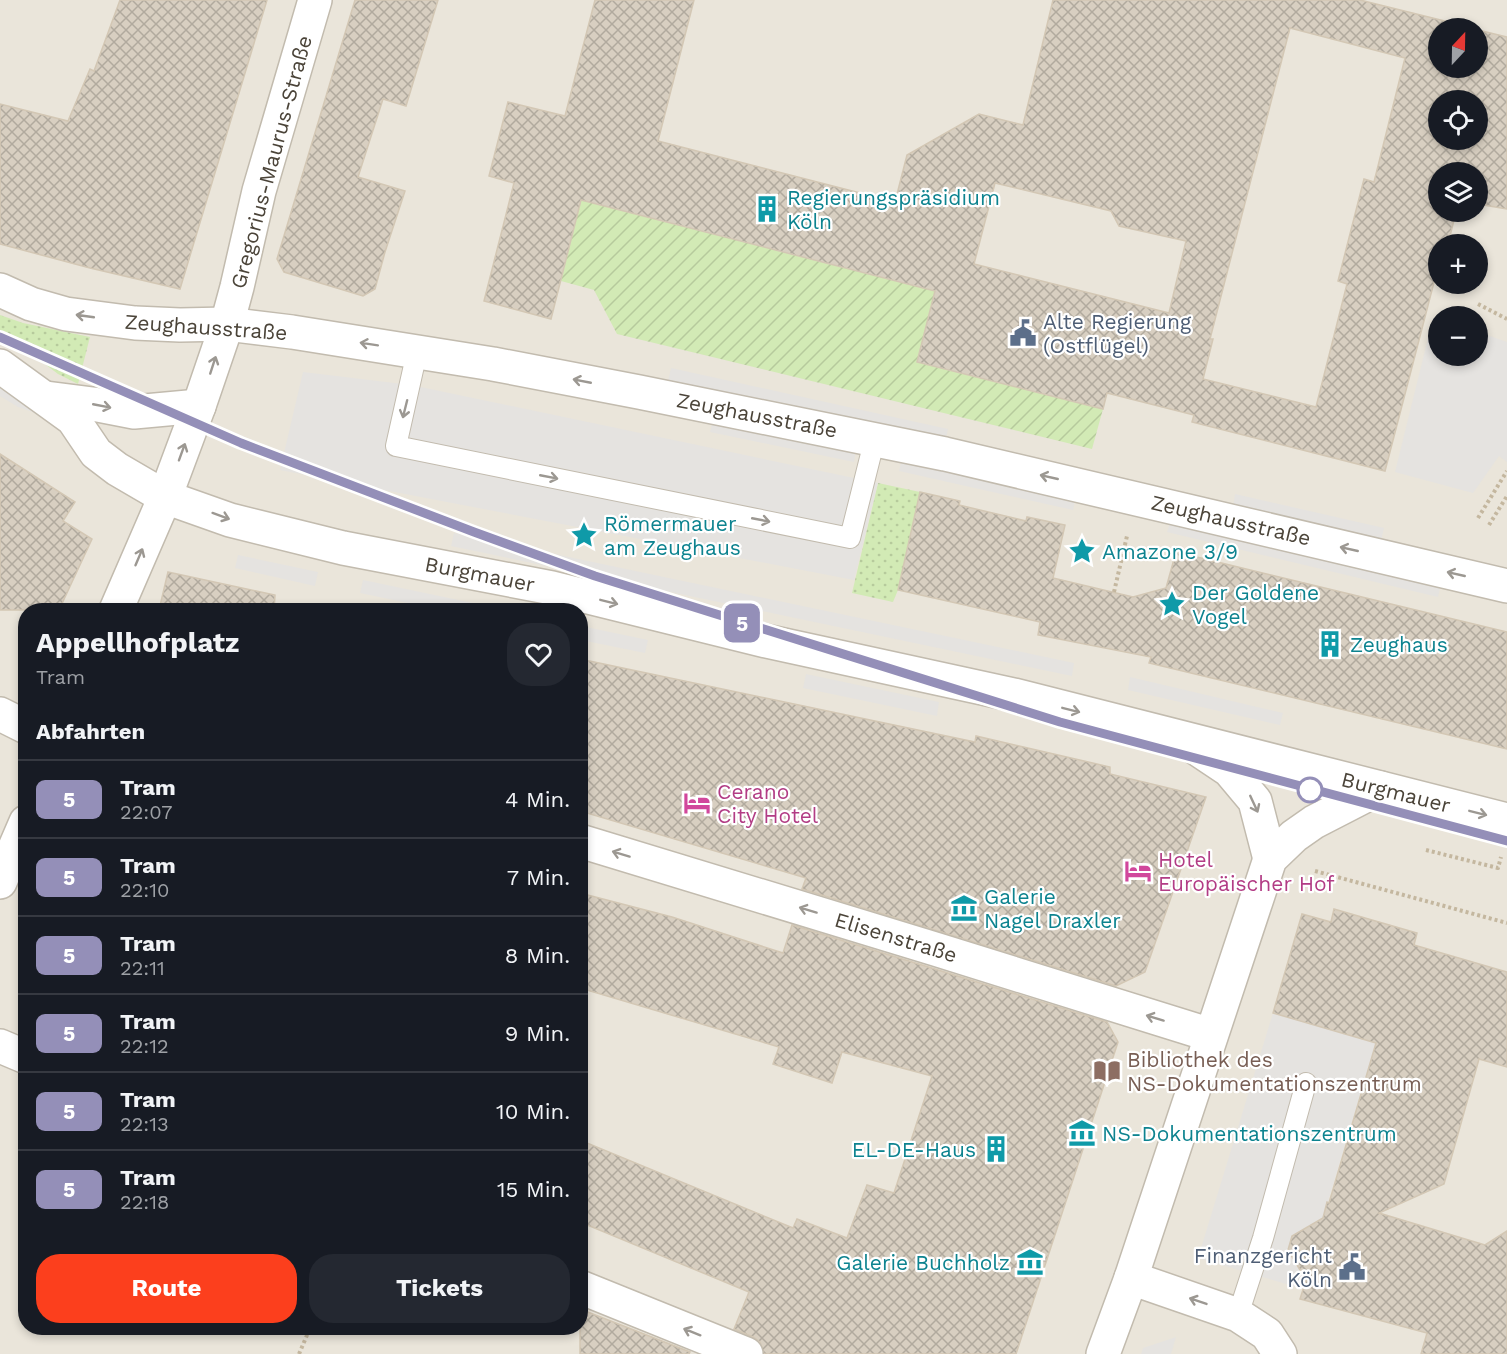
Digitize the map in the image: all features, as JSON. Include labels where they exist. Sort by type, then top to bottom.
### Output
[{"type":"street","name":"Gregorius-Maurus-Straße","points":[[119,603],[165,497],[199,406],[226,324],[260,191],[315,0]]},
{"type":"street","name":"Zeughausstraße","points":[[0,290],[31,304],[66,314],[135,323],[226,324],[324,337],[516,368],[875,438],[1507,586]]},
{"type":"street","points":[[0,366],[73,419],[96,453],[117,469],[165,497]]},
{"type":"street","points":[[44,398],[134,412],[199,406]]},
{"type":"street","name":"Burgmauer","points":[[165,497],[230,520],[343,548],[552,588],[766,641],[1014,695],[1507,820]]},
{"type":"street","points":[[0,714],[18,723]]},
{"type":"street","name":"Burgmauer","points":[[1181,737],[1229,770],[1255,801],[1270,859]]},
{"type":"street","points":[[1103,1354],[1131,1278],[1270,859],[1294,836],[1314,822],[1380,788]]},
{"type":"street","points":[[0,882],[18,840]]},
{"type":"street","name":"Elisenstraße","points":[[588,843],[1211,1035]]},
{"type":"street","points":[[0,1046],[18,1054]]},
{"type":"street","points":[[1131,1278],[1238,1316],[1267,1334],[1280,1354]]},
{"type":"street","points":[[588,1290],[746,1354]]},
{"type":"lane","points":[[417,352],[396,446],[850,538],[875,438]]},
{"type":"lane","points":[[1238,1316],[1263,1238],[1305,1083]]},
{"type":"path","points":[[1478,304],[1507,319]]},
{"type":"path","points":[[1478,518],[1507,471]]},
{"type":"path","points":[[1489,525],[1507,496]]},
{"type":"path","points":[[1114,592],[1136,498]]},
{"type":"path","points":[[1426,850],[1498,868],[1501,855]]},
{"type":"path","points":[[1270,859],[1507,923]]},
{"type":"path","points":[[299,1354],[307,1335]]},
{"type":"shaded area","points":[[0,0],[1507,0],[1507,1354],[0,1354]]},
{"type":"shaded area","points":[[1488,335],[1507,342],[1507,462],[1499,456],[1473,493],[1395,472],[1428,338],[1428,366],[1488,366]]},
{"type":"shaded area","points":[[671,368],[948,429],[945,443],[668,381]]},
{"type":"shaded area","points":[[303,372],[411,385],[878,483],[854,580],[280,470]]},
{"type":"shaded area","points":[[0,385],[50,418],[18,407],[0,396]]},
{"type":"shaded area","points":[[713,420],[856,450],[854,462],[710,432]]},
{"type":"shaded area","points":[[902,458],[1076,497],[1073,510],[899,471]]},
{"type":"shaded area","points":[[1235,494],[1384,528],[1381,541],[1233,507]]},
{"type":"shaded area","points":[[1171,520],[1441,584],[1438,597],[1167,532]]},
{"type":"shaded area","points":[[454,533],[1074,663],[1072,676],[451,546]]},
{"type":"shaded area","points":[[238,555],[318,572],[315,586],[235,568]]},
{"type":"shaded area","points":[[363,580],[473,603],[408,603],[360,593]]},
{"type":"shaded area","points":[[588,627],[648,640],[645,653],[588,641]]},
{"type":"shaded area","points":[[806,674],[939,702],[937,716],[803,688]]},
{"type":"shaded area","points":[[1130,677],[1283,713],[1280,725],[1128,690]]},
{"type":"shaded area","points":[[1273,1013],[1376,1043],[1319,1231],[1306,1228],[1292,1236],[1288,1251],[1296,1264],[1309,1268],[1303,1289],[1198,1258]]},
{"type":"shaded area","points":[[1176,1337],[1171,1354],[1141,1354],[1143,1348]]},
{"type":"green space","points":[[581,200],[935,291],[917,362],[1103,409],[1092,449],[617,334],[594,290],[561,281]]},
{"type":"green space","points":[[0,315],[23,323],[90,337],[78,384],[58,374],[0,330]]},
{"type":"green space","points":[[878,483],[920,492],[898,590],[893,602],[852,593]]},
{"type":"building","points":[[120,0],[267,0],[180,289],[0,244],[0,104],[68,121],[90,69],[94,71]]},
{"type":"building","points":[[355,0],[438,0],[406,106],[383,99],[358,177],[405,191],[375,289],[363,296],[284,272],[277,259]]},
{"type":"building","points":[[595,0],[694,0],[658,141],[895,202],[907,155],[979,114],[1023,125],[1053,0],[1360,0],[1433,18],[1428,18],[1428,78],[1488,78],[1488,32],[1507,37],[1507,209],[1488,206],[1488,162],[1428,162],[1428,222],[1454,222],[1450,234],[1428,234],[1428,294],[1431,294],[1385,471],[1192,422],[1194,415],[1107,393],[1103,409],[917,362],[935,291],[581,200],[551,319],[484,301],[514,183],[489,176],[508,102],[565,116]],"holes":[[[1290,28],[1405,58],[1374,182],[1364,179],[1338,281],[1347,284],[1316,407],[1203,379],[1213,339],[1210,339]],[[995,183],[1111,211],[1119,226],[1186,241],[1169,313],[974,264]]]},
{"type":"building","points":[[0,454],[75,502],[63,521],[92,539],[62,603],[18,603],[18,610],[0,610]]},
{"type":"building","name":"Zeughaus","points":[[920,492],[960,501],[959,505],[1026,521],[1027,517],[1065,525],[1053,578],[1133,597],[1166,588],[1176,552],[1507,632],[1507,749],[1149,663],[1151,657],[1038,635],[1040,622],[898,590]]},
{"type":"building","points":[[168,572],[275,595],[274,603],[161,603]]},
{"type":"building","points":[[588,661],[975,742],[976,736],[1110,767],[1110,774],[1206,797],[1145,972],[1116,986],[802,889],[806,878],[588,813]]},
{"type":"building","points":[[588,895],[672,917],[783,953],[792,925],[1107,1022],[1118,1042],[1016,1354],[764,1354],[760,1342],[734,1329],[749,1292],[588,1225],[588,1143],[793,1228],[797,1219],[847,1238],[867,1185],[894,1193],[932,1076],[842,1052],[832,1083],[773,1064],[779,1047],[588,990]]},
{"type":"building","points":[[1334,909],[1417,933],[1414,945],[1507,972],[1507,1067],[1479,1059],[1444,1184],[1379,1213],[1485,1245],[1507,1231],[1507,1354],[1421,1354],[1427,1333],[1300,1299],[1306,1280],[1288,1250],[1292,1236],[1323,1218],[1376,1043],[1273,1013],[1302,914],[1331,922]]},
{"type":"building","points":[[588,1312],[690,1352],[689,1354],[580,1354],[580,1335],[588,1335]]},
{"type":"tram line","name":"5","points":[[0,337],[241,443],[595,576],[1060,722],[1183,757],[1507,841]]},
{"type":"place","name":"Regierungspräsidium Köln","points":[[767,209]]},
{"type":"place","name":"Alte Regierung (Ostflügel)","points":[[1023,333]]},
{"type":"place","name":"Römermauer am Zeughaus","points":[[584,535]]},
{"type":"place","name":"Amazone 3/9","points":[[1082,551]]},
{"type":"place","name":"Der Goldene Vogel","points":[[1172,604]]},
{"type":"place","name":"Zeughaus","points":[[1330,644]]},
{"type":"place","name":"Cerano City Hotel","points":[[697,803]]},
{"type":"place","name":"Hotel Europäischer Hof","points":[[1138,871]]},
{"type":"place","name":"Galerie Nagel Draxler","points":[[964,908]]},
{"type":"place","name":"Bibliothek des NS-Dokumentationszentrum","points":[[1107,1071]]},
{"type":"place","name":"NS-Dokumentationszentrum","points":[[1082,1133]]},
{"type":"place","name":"EL-DE-Haus","points":[[996,1149]]},
{"type":"place","name":"Galerie Buchholz","points":[[1030,1262]]},
{"type":"place","name":"Finanzgericht Köln","points":[[1352,1267]]}]
